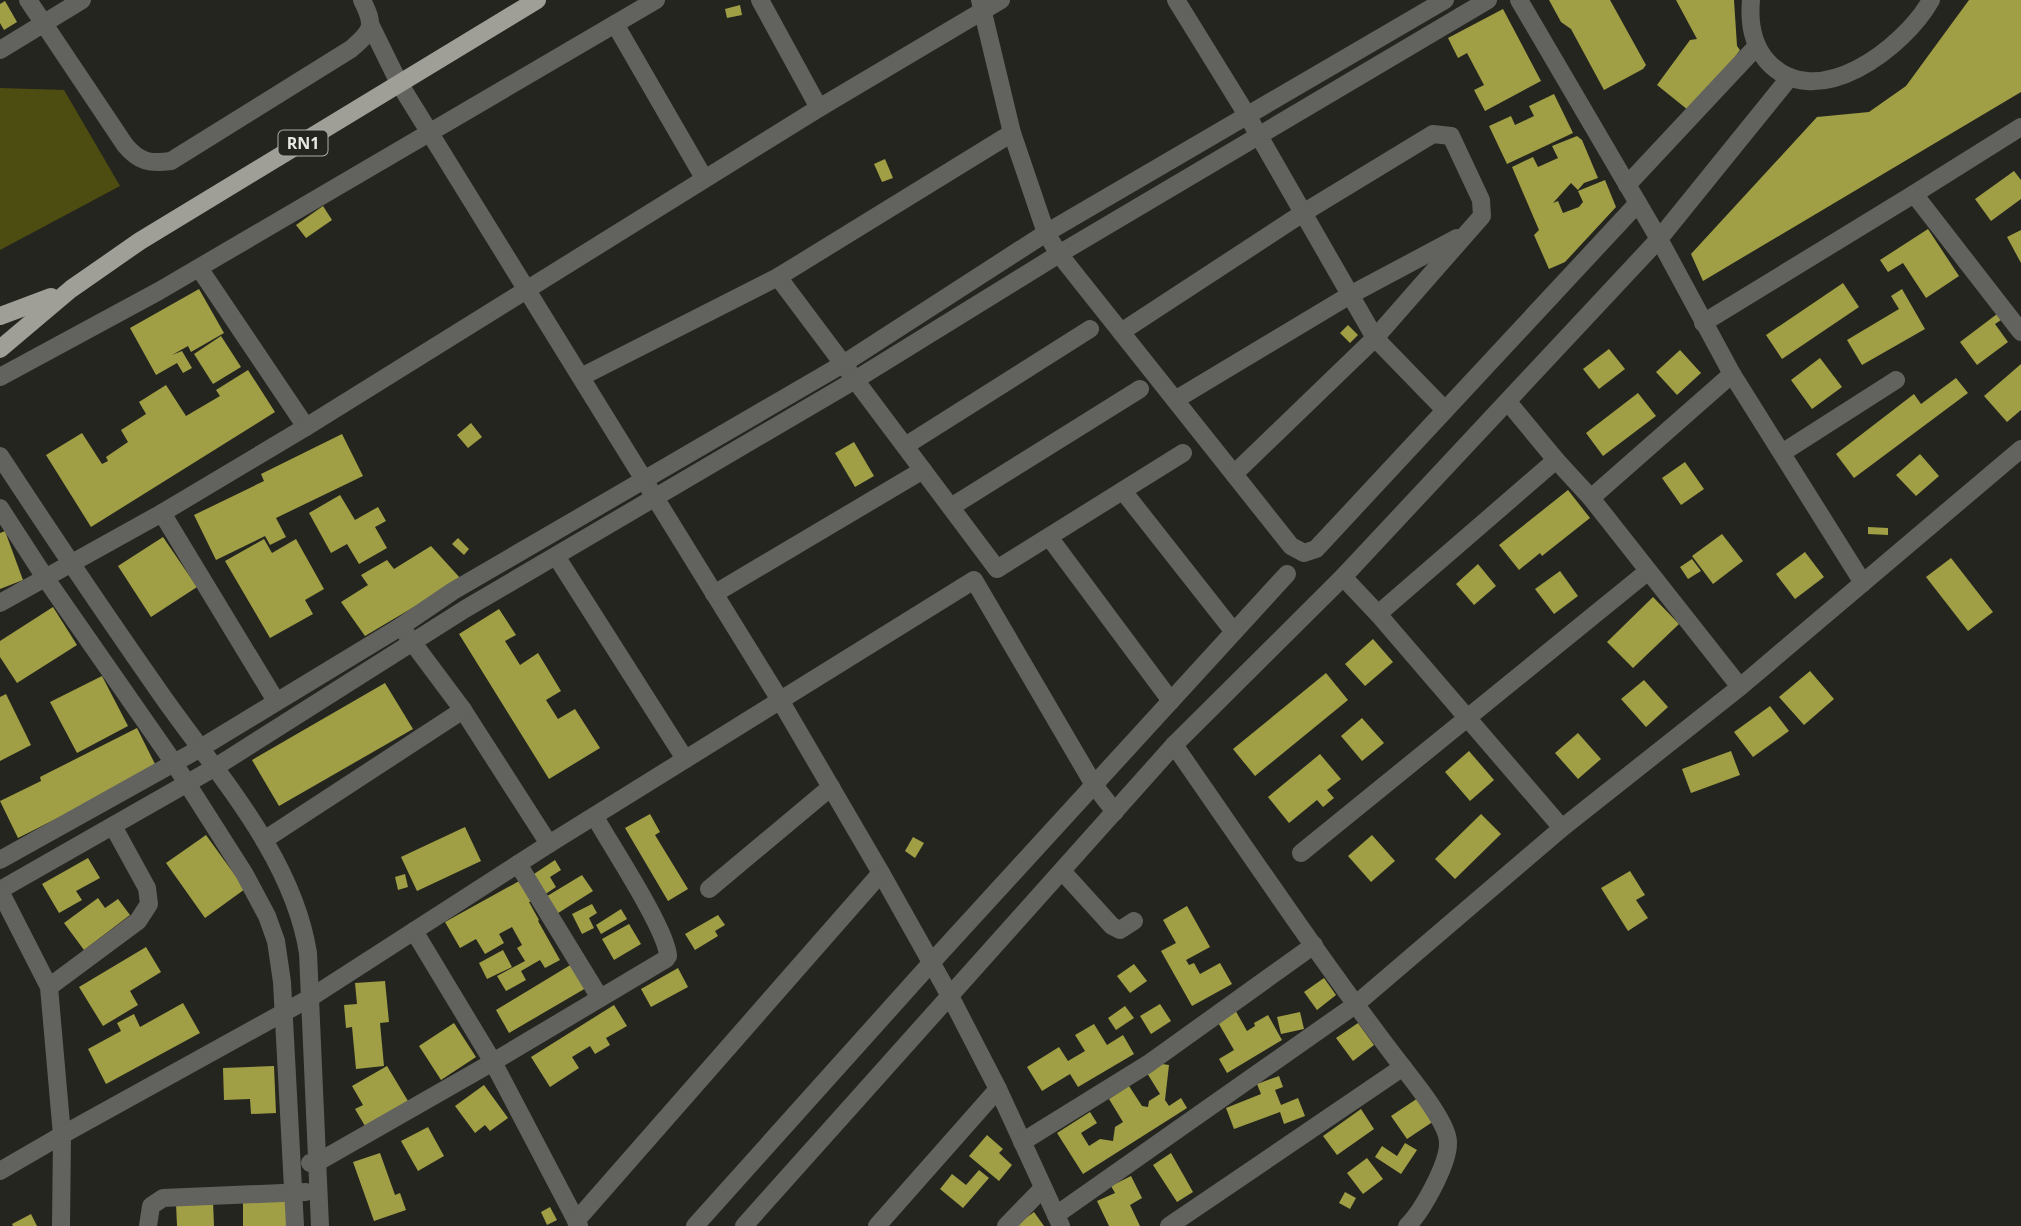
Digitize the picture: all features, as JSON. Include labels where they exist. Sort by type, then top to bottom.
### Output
[{"type":"main road","name":"RN1","points":[[0,349],[71,289],[141,241],[537,0]]},
{"type":"main road","name":"RN1","points":[[0,316],[71,289]]},
{"type":"street","points":[[28,0],[125,145],[134,156],[145,163],[171,161],[351,49],[365,37],[372,26]]},
{"type":"street","points":[[0,50],[82,0]]},
{"type":"street","points":[[362,0],[399,83],[780,700],[881,873],[998,1089],[1059,1221],[1355,1004],[1562,828],[1740,687],[2021,449]]},
{"type":"street","points":[[0,377],[199,268],[656,0]]},
{"type":"street","points":[[760,0],[819,108]]},
{"type":"street","points":[[0,603],[162,513],[306,427],[982,6],[1001,0]]},
{"type":"street","points":[[1176,0],[1259,136],[1375,338],[1446,410]]},
{"type":"street","points":[[0,860],[199,749],[453,592],[843,364],[1046,233],[1445,0]]},
{"type":"street","points":[[61,1226],[62,1135],[49,987],[0,891],[214,768],[413,642],[1488,0]]},
{"type":"street","points":[[1519,0],[1659,239],[1732,374],[1863,583]]},
{"type":"street","points":[[1751,0],[1752,29],[1757,46],[1770,64],[1790,77],[1814,82],[1828,80],[1866,65],[1901,38],[1931,0]]},
{"type":"street","points":[[982,6],[1012,133],[1046,233],[1059,254],[1291,546],[1304,553],[1315,549],[1638,203]]},
{"type":"street","points":[[615,24],[704,178]]},
{"type":"street","points":[[1627,185],[1757,46]]},
{"type":"street","points":[[744,1226],[1174,745],[1343,577],[1659,239],[1790,77]]},
{"type":"street","points":[[1703,323],[2021,127]]},
{"type":"street","points":[[581,377],[778,277],[1012,133]]},
{"type":"street","points":[[1121,332],[1303,213],[1433,134],[1451,136],[1481,200],[1482,216],[1375,338],[1234,474]]},
{"type":"street","points":[[1914,194],[2021,332]]},
{"type":"street","points":[[1175,400],[1350,295],[1466,234]]},
{"type":"street","points":[[199,268],[306,427]]},
{"type":"street","points":[[778,277],[997,569],[1183,453]]},
{"type":"street","points":[[905,446],[1090,329]]},
{"type":"street","points":[[1591,498],[1732,374]]},
{"type":"street","points":[[1782,453],[1896,380]]},
{"type":"street","points":[[951,507],[1140,389]]},
{"type":"street","points":[[1508,402],[1591,498],[1740,687]]},
{"type":"street","points":[[0,456],[71,565],[264,840],[299,911],[308,953],[320,1226]]},
{"type":"street","points":[[1378,614],[1556,460]]},
{"type":"street","points":[[714,594],[923,470]]},
{"type":"street","points":[[1123,491],[1234,632]]},
{"type":"street","points":[[0,508],[174,763],[244,873],[267,916],[280,963],[295,1226]]},
{"type":"street","points":[[162,513],[276,701]]},
{"type":"street","points":[[1049,537],[1171,701]]},
{"type":"street","points":[[556,556],[685,759]]},
{"type":"street","points":[[1301,853],[1647,572]]},
{"type":"street","points":[[695,1226],[1287,574]]},
{"type":"street","points":[[1343,577],[1562,828]]},
{"type":"street","points":[[0,1171],[310,998],[549,844],[974,580],[1094,785],[1115,812]]},
{"type":"street","points":[[400,627],[463,710],[549,844]]},
{"type":"street","points":[[264,840],[463,710]]},
{"type":"street","points":[[1174,745],[1355,1004],[1433,1107],[1448,1141],[1442,1169],[1417,1217],[1407,1226]]},
{"type":"street","points":[[709,889],[831,787]]},
{"type":"street","points":[[292,1164],[318,1162],[666,959],[668,952],[655,921],[595,817]]},
{"type":"street","points":[[49,987],[138,921],[149,904],[147,888],[113,826]]},
{"type":"street","points":[[518,864],[600,998]]},
{"type":"street","points":[[1062,871],[1112,926],[1120,930],[1134,921]]},
{"type":"street","points":[[414,931],[493,1062],[578,1223],[881,873]]},
{"type":"street","points":[[1022,1142],[1148,1064],[1314,945]]},
{"type":"street","points":[[1169,1226],[1403,1067]]},
{"type":"street","points":[[877,1226],[998,1089]]},
{"type":"street","points":[[1006,1226],[1043,1188]]},
{"type":"street","points":[[148,1226],[151,1206],[157,1199],[318,1192]]},
{"type":"shaded area","points":[[0,88],[64,90],[120,186],[0,250]]},
{"type":"building","points":[[1549,0],[1610,0],[1646,65],[1604,90],[1571,29],[1561,22]]},
{"type":"building","points":[[1676,0],[1734,0],[1737,46],[1740,50],[1702,102],[1688,110],[1657,85],[1690,40],[1697,39]]},
{"type":"building","points":[[1969,0],[2021,0],[2021,92],[1703,281],[1691,254],[1817,117],[1869,112],[1906,86]]},
{"type":"building","points":[[5,1],[17,22],[4,30],[0,23],[0,4]]},
{"type":"building","points":[[740,5],[742,15],[727,18],[725,9]]},
{"type":"building","points":[[1503,9],[1541,81],[1485,111],[1474,90],[1484,85],[1467,53],[1458,58],[1448,38]]},
{"type":"building","points":[[1554,94],[1573,133],[1507,164],[1489,126],[1511,116],[1515,125],[1534,116],[1529,106]]},
{"type":"building","points":[[1577,136],[1582,140],[1598,178],[1584,183],[1578,190],[1571,183],[1553,203],[1558,201],[1563,213],[1579,207],[1583,202],[1578,191],[1605,180],[1616,207],[1565,262],[1549,269],[1534,235],[1539,230],[1512,167],[1533,157],[1538,167],[1558,158],[1552,146]]},
{"type":"building","points":[[885,159],[893,178],[882,182],[874,164]]},
{"type":"building","points":[[2014,171],[2021,180],[2021,199],[1991,221],[1975,199]]},
{"type":"building","points":[[323,206],[332,220],[306,238],[296,225]]},
{"type":"building","points":[[1928,229],[1959,276],[1926,298],[1903,263],[1888,272],[1880,260]]},
{"type":"building","points":[[2021,230],[2021,263],[2007,237]]},
{"type":"building","points":[[1843,283],[1859,307],[1782,359],[1766,335]]},
{"type":"building","points":[[199,289],[224,333],[191,352],[188,346],[172,355],[182,351],[192,368],[183,373],[177,363],[156,375],[130,328]]},
{"type":"building","points":[[1902,289],[1925,329],[1862,365],[1847,340],[1899,309],[1891,296]]},
{"type":"building","points":[[1997,314],[2001,320],[1995,324],[2008,342],[1977,365],[1960,342]]},
{"type":"building","points":[[1348,325],[1358,335],[1350,343],[1340,333]]},
{"type":"building","points":[[221,336],[241,367],[213,384],[194,354]]},
{"type":"building","points":[[1609,349],[1625,369],[1599,389],[1583,369]]},
{"type":"building","points":[[1680,350],[1701,373],[1677,395],[1656,372]]},
{"type":"building","points":[[1820,358],[1842,387],[1812,409],[1791,380]]},
{"type":"building","points":[[2021,364],[2021,410],[2007,422],[1984,396]]},
{"type":"building","points":[[248,370],[275,412],[91,527],[46,455],[82,433],[102,464],[108,461],[106,457],[128,442],[121,430],[146,414],[139,402],[166,385],[186,416],[220,396],[216,390]]},
{"type":"building","points":[[1956,378],[1968,393],[1854,478],[1836,454],[1914,394],[1921,404]]},
{"type":"building","points":[[1638,393],[1656,416],[1603,456],[1586,433]]},
{"type":"building","points":[[471,423],[482,437],[468,448],[457,435]]},
{"type":"building","points":[[342,434],[363,476],[276,518],[286,537],[270,545],[265,536],[216,560],[194,515],[264,481],[261,474]]},
{"type":"building","points":[[854,442],[874,476],[855,487],[835,453]]},
{"type":"building","points":[[1920,454],[1939,476],[1916,496],[1896,475]]},
{"type":"building","points":[[1685,462],[1704,489],[1681,505],[1662,478]]},
{"type":"building","points":[[1568,490],[1590,518],[1542,556],[1540,553],[1519,570],[1499,545]]},
{"type":"building","points":[[340,495],[355,520],[378,507],[386,521],[375,527],[387,548],[359,564],[347,544],[331,553],[309,513]]},
{"type":"building","points":[[1868,527],[1888,528],[1888,535],[1868,534]]},
{"type":"building","points":[[5,531],[23,580],[0,589],[0,533]]},
{"type":"building","points":[[1722,534],[1743,561],[1713,584],[1692,556]]},
{"type":"building","points":[[163,537],[197,587],[151,617],[118,566]]},
{"type":"building","points":[[458,538],[469,549],[464,555],[452,544]]},
{"type":"building","points":[[264,539],[272,553],[296,539],[324,589],[305,600],[313,614],[270,638],[225,561]]},
{"type":"building","points":[[431,546],[461,579],[365,636],[341,602],[368,585],[361,575],[387,560],[394,569]]},
{"type":"building","points":[[1805,552],[1824,577],[1795,599],[1776,574]]},
{"type":"building","points":[[1951,558],[1993,612],[1968,631],[1926,577]]},
{"type":"building","points":[[1692,559],[1701,571],[1688,579],[1680,567]]},
{"type":"building","points":[[1478,564],[1496,586],[1474,605],[1456,584]]},
{"type":"building","points":[[1560,571],[1578,596],[1554,614],[1535,589]]},
{"type":"building","points":[[1653,597],[1679,624],[1633,668],[1607,642]]},
{"type":"building","points":[[53,607],[77,645],[17,683],[0,657],[0,641]]},
{"type":"building","points":[[499,609],[516,635],[505,641],[520,665],[538,653],[561,691],[546,700],[558,719],[575,709],[600,748],[549,779],[459,634]]},
{"type":"building","points":[[1373,639],[1393,662],[1365,686],[1345,664]]},
{"type":"building","points":[[1810,671],[1834,699],[1804,725],[1779,697]]},
{"type":"building","points":[[1326,673],[1348,700],[1255,776],[1233,749]]},
{"type":"building","points":[[102,676],[128,726],[77,753],[50,702]]},
{"type":"building","points":[[1644,680],[1668,707],[1646,727],[1621,699]]},
{"type":"building","points":[[385,683],[413,729],[279,806],[252,760]]},
{"type":"building","points":[[6,694],[31,745],[0,761],[0,697]]},
{"type":"building","points":[[1770,706],[1789,731],[1753,757],[1734,732]]},
{"type":"building","points":[[1362,718],[1384,743],[1362,761],[1341,736]]},
{"type":"building","points":[[137,728],[157,768],[18,838],[0,801],[41,781],[40,777]]},
{"type":"building","points":[[1578,733],[1601,759],[1578,779],[1555,753]]},
{"type":"building","points":[[1469,751],[1494,780],[1470,801],[1445,772]]},
{"type":"building","points":[[1731,751],[1740,775],[1691,793],[1682,769]]},
{"type":"building","points":[[1320,754],[1341,779],[1327,790],[1334,798],[1323,807],[1317,800],[1289,823],[1268,797]]},
{"type":"building","points":[[650,814],[660,832],[655,835],[688,889],[668,901],[625,828]]},
{"type":"building","points":[[1481,814],[1501,834],[1455,879],[1435,859]]},
{"type":"building","points":[[465,827],[481,861],[417,891],[401,857]]},
{"type":"building","points":[[206,835],[245,889],[205,918],[166,863]]},
{"type":"building","points":[[1372,835],[1395,861],[1371,882],[1348,856]]},
{"type":"building","points":[[913,837],[924,843],[915,858],[905,851]]},
{"type":"building","points":[[88,858],[100,878],[76,891],[82,900],[59,913],[42,884]]},
{"type":"building","points":[[555,860],[561,870],[550,877],[556,887],[544,895],[531,876]]},
{"type":"building","points":[[1630,871],[1645,895],[1636,900],[1648,918],[1628,931],[1601,888]]},
{"type":"building","points":[[405,874],[408,887],[398,890],[395,877]]},
{"type":"building","points":[[582,875],[593,891],[555,915],[544,898]]},
{"type":"building","points":[[521,880],[532,901],[529,902],[538,921],[560,960],[545,968],[540,960],[521,971],[526,980],[506,991],[497,976],[525,961],[517,948],[522,945],[512,927],[499,934],[504,943],[485,954],[476,939],[460,948],[445,922]]},
{"type":"building","points":[[98,898],[105,908],[118,899],[130,915],[84,950],[64,923]]},
{"type":"building","points":[[592,904],[597,913],[589,918],[594,928],[582,934],[572,914]]},
{"type":"building","points":[[1187,906],[1210,947],[1186,960],[1189,965],[1194,963],[1200,974],[1220,963],[1232,984],[1192,1006],[1161,951],[1176,943],[1163,920]]},
{"type":"building","points":[[621,909],[627,919],[601,934],[596,925]]},
{"type":"building","points":[[718,915],[725,925],[715,931],[718,936],[695,950],[685,934]]},
{"type":"building","points":[[629,924],[641,944],[614,960],[602,939]]},
{"type":"building","points":[[146,947],[161,972],[130,991],[138,1005],[103,1026],[79,987]]},
{"type":"building","points":[[503,950],[512,967],[487,979],[479,963]]},
{"type":"building","points":[[572,964],[586,988],[509,1033],[496,1010]]},
{"type":"building","points":[[1134,964],[1147,981],[1130,993],[1117,976]]},
{"type":"building","points":[[678,968],[688,987],[651,1007],[641,989]]},
{"type":"building","points":[[1324,978],[1336,995],[1317,1010],[1304,992]]},
{"type":"building","points":[[385,981],[389,1022],[380,1023],[384,1066],[356,1069],[352,1027],[346,1028],[344,1005],[357,1004],[355,983]]},
{"type":"building","points":[[183,1003],[200,1033],[106,1084],[88,1049],[121,1031],[117,1023],[134,1014],[140,1027]]},
{"type":"building","points":[[1160,1004],[1171,1021],[1151,1034],[1140,1016]]},
{"type":"building","points":[[614,1005],[627,1026],[606,1038],[610,1045],[595,1054],[590,1046],[572,1057],[579,1068],[550,1087],[531,1057]]},
{"type":"building","points":[[1125,1006],[1134,1018],[1116,1030],[1108,1018]]},
{"type":"building","points":[[1234,1008],[1247,1031],[1255,1026],[1254,1023],[1268,1015],[1282,1040],[1227,1073],[1219,1059],[1234,1050],[1216,1019]]},
{"type":"building","points":[[1300,1012],[1304,1029],[1281,1034],[1277,1017]]},
{"type":"building","points":[[454,1023],[476,1057],[441,1080],[419,1046]]},
{"type":"building","points":[[1358,1023],[1374,1045],[1353,1061],[1336,1038]]},
{"type":"building","points":[[1094,1024],[1107,1045],[1123,1035],[1134,1054],[1078,1087],[1070,1074],[1042,1091],[1027,1067],[1059,1047],[1068,1061],[1085,1051],[1075,1035]]},
{"type":"building","points":[[1162,1064],[1169,1065],[1165,1100],[1169,1106],[1181,1098],[1187,1108],[1083,1174],[1057,1133],[1090,1112],[1097,1123],[1081,1133],[1089,1146],[1100,1139],[1113,1141],[1115,1127],[1123,1122],[1109,1099],[1129,1086],[1142,1106],[1148,1107],[1149,1101],[1160,1094],[1147,1073]]},
{"type":"building","points":[[274,1066],[276,1113],[251,1114],[250,1099],[224,1100],[223,1068]]},
{"type":"building","points":[[387,1066],[408,1101],[365,1126],[355,1109],[363,1105],[352,1086]]},
{"type":"building","points":[[1279,1076],[1283,1087],[1275,1090],[1281,1105],[1298,1098],[1305,1116],[1284,1124],[1280,1112],[1234,1129],[1226,1108],[1261,1094],[1257,1084]]},
{"type":"building","points":[[484,1085],[508,1118],[490,1131],[485,1125],[475,1133],[455,1106]]},
{"type":"building","points":[[1418,1098],[1434,1121],[1407,1139],[1391,1116]]},
{"type":"building","points":[[1361,1109],[1374,1129],[1337,1155],[1323,1136]]},
{"type":"building","points":[[428,1127],[444,1156],[418,1171],[401,1141]]},
{"type":"building","points":[[987,1135],[1003,1149],[999,1153],[1012,1165],[999,1181],[969,1156]]},
{"type":"building","points":[[1405,1143],[1417,1150],[1401,1174],[1375,1157],[1382,1146],[1397,1156]]},
{"type":"building","points":[[380,1153],[395,1195],[400,1193],[406,1210],[374,1221],[353,1162]]},
{"type":"building","points":[[1171,1153],[1193,1192],[1177,1202],[1153,1165]]},
{"type":"building","points":[[1367,1158],[1383,1179],[1363,1194],[1347,1173]]},
{"type":"building","points":[[979,1170],[989,1178],[963,1208],[940,1189],[952,1174],[966,1185]]},
{"type":"building","points":[[1131,1176],[1142,1198],[1130,1205],[1140,1226],[1109,1226],[1097,1201],[1115,1193],[1111,1186]]},
{"type":"building","points":[[1345,1192],[1356,1198],[1350,1209],[1339,1203]]},
{"type":"building","points":[[243,1198],[288,1198],[288,1226],[243,1226]]},
{"type":"building","points":[[213,1201],[214,1226],[177,1226],[176,1203]]},
{"type":"building","points":[[550,1207],[557,1220],[547,1225],[541,1212]]},
{"type":"building","points":[[1034,1212],[1044,1226],[1015,1226]]},
{"type":"building","points":[[31,1214],[37,1226],[13,1226],[12,1224]]}]
